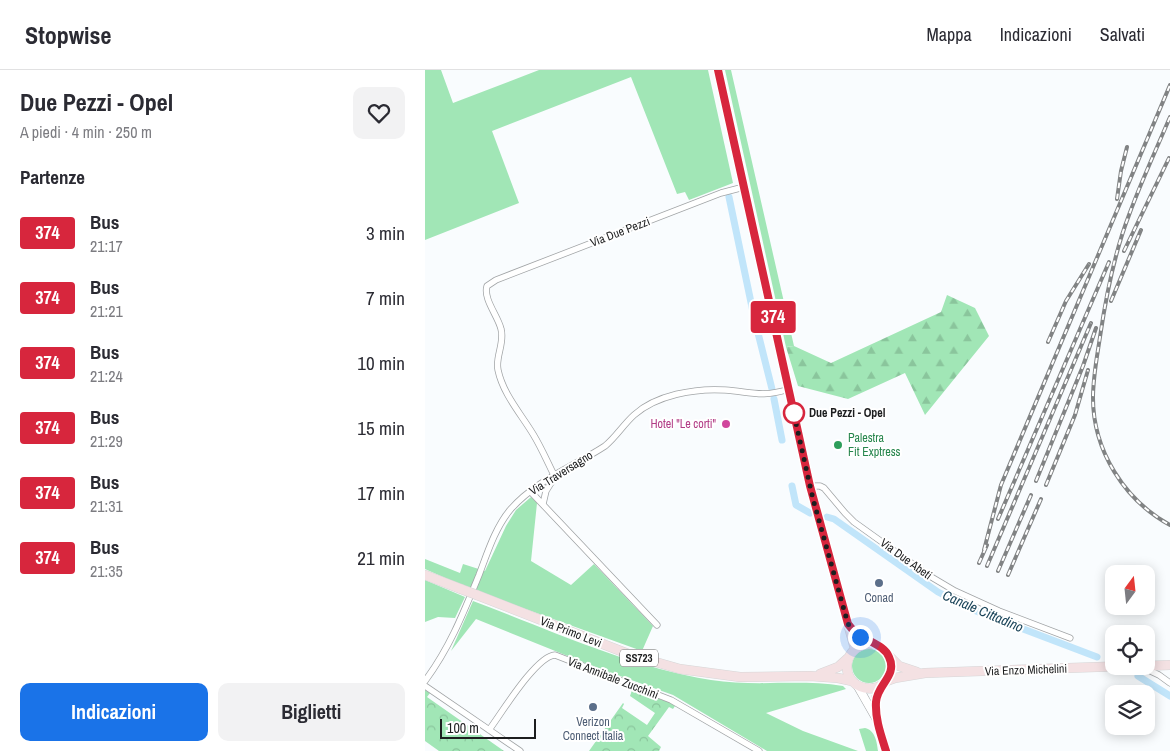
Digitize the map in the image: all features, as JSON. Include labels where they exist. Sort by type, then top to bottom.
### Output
[{"type":"main road","points":[[718,70],[740,188],[789,389],[810,486],[855,649]]},
{"type":"main road","name":"Via Primo Levi","points":[[425,575],[631,655],[680,669],[740,677],[810,676],[838,678],[855,683]]},
{"type":"main road","points":[[848,624],[860,637],[883,649],[889,657],[891,671],[883,684],[876,702],[877,720],[886,751]]},
{"type":"main road","points":[[873,644],[863,644],[855,649],[848,658],[847,670],[877,720]]},
{"type":"main road","name":"Via Enzo Michelini","points":[[889,657],[899,666],[925,673]]},
{"type":"main road","name":"Via Primo Levi","points":[[810,676],[833,669],[848,658]]},
{"type":"main road","points":[[1155,666],[1170,665]]},
{"type":"main road","name":"Via Enzo Michelini","points":[[883,684],[895,678],[925,673],[1105,667]]},
{"type":"main road","points":[[855,683],[870,688],[883,684]]},
{"type":"street","name":"Via Due Pezzi","points":[[556,474],[516,409],[499,373],[501,330],[486,290],[489,283],[721,193],[740,188]]},
{"type":"street","name":"Via Traversagno","points":[[425,680],[458,628],[502,521],[509,511],[530,491],[605,446],[637,413],[656,402],[685,393],[713,390],[766,395],[789,389]]},
{"type":"street","points":[[543,504],[546,492],[556,474]]},
{"type":"street","name":"Via Due Abeti","points":[[810,486],[824,488],[854,522],[939,582],[999,612],[1070,638]]},
{"type":"street","points":[[530,491],[657,624]]},
{"type":"street","name":"Via Annibale Zucchini","points":[[489,730],[531,671],[550,656],[555,655],[671,700],[759,751]]},
{"type":"street","points":[[1155,673],[1170,683]]},
{"type":"street","points":[[425,686],[520,751]]},
{"type":"green space","points":[[425,70],[441,70],[453,103],[539,70],[708,70],[733,183],[689,200],[685,192],[677,194],[631,77],[492,131],[519,203],[425,240]]},
{"type":"green space","points":[[725,70],[731,70],[794,346],[786,347]]},
{"type":"green space","points":[[947,295],[975,308],[989,336],[925,415],[905,373],[848,399],[798,386],[786,347],[794,346],[831,363],[941,312]]},
{"type":"green space","points":[[531,497],[537,503],[531,561],[571,585],[594,564],[653,626],[642,651],[470,589],[425,569],[425,559],[460,573],[463,564],[485,571],[506,526],[516,510]]},
{"type":"green space","points":[[425,580],[465,597],[455,618],[438,617],[425,622]]},
{"type":"green space","points":[[473,601],[620,657],[680,674],[727,682],[810,683],[843,686],[846,689],[766,713],[803,731],[858,751],[767,751],[673,695],[595,667],[476,619],[451,651]]},
{"type":"green space","points":[[869,649],[876,650],[881,654],[885,659],[885,673],[881,678],[876,682],[869,683],[862,682],[857,678],[853,673],[852,666],[853,659],[857,654],[862,650]]},
{"type":"green space","points":[[425,690],[430,693],[427,697],[504,751],[439,751],[425,741]]},
{"type":"green space","points":[[632,690],[669,702],[675,706],[673,709],[669,707],[648,736],[661,747],[659,751],[589,751],[623,703],[622,708],[647,725],[655,713],[630,696]]},
{"type":"green space","points":[[865,728],[873,734],[878,751],[866,751],[859,729]]},
{"type":"waterway","points":[[729,197],[753,312]]},
{"type":"waterway","points":[[755,321],[772,389]]},
{"type":"waterway","points":[[774,399],[782,440]]},
{"type":"waterway","points":[[792,486],[796,505],[810,513]]},
{"type":"waterway","name":"Canale Cittadino","points":[[827,517],[834,519],[938,592],[971,609],[1097,657]]},
{"type":"waterway","name":"Canale Cittadino","points":[[1138,676],[1170,696]]},
{"type":"railway","points":[[984,550],[1001,485],[1170,85]]},
{"type":"railway","points":[[1170,117],[1134,203],[1115,260],[1102,322],[1094,375],[1093,398],[1094,417],[1099,436],[1114,472],[1125,488],[1139,502],[1170,525]]},
{"type":"railway","points":[[1117,199],[1127,147]]},
{"type":"railway","points":[[1124,251],[1169,158]]},
{"type":"railway","points":[[1111,301],[1141,230]]},
{"type":"railway","points":[[998,519],[1109,262]]},
{"type":"railway","points":[[1048,342],[1066,301],[1089,264]]},
{"type":"railway","points":[[987,566],[1091,323]]},
{"type":"railway","points":[[1036,481],[1083,366],[1096,328]]},
{"type":"railway","points":[[1046,485],[1075,415],[1088,370]]},
{"type":"railway","points":[[998,571],[1031,495]]},
{"type":"railway","points":[[1008,575],[1041,499]]},
{"type":"railway","points":[[979,563],[987,545]]},
{"type":"bus line","name":"374","points":[[718,70],[810,486],[848,624],[860,637],[883,649],[891,661],[890,674],[881,685],[876,697],[877,720],[886,751]]},
{"type":"place","name":"Due Pezzi - Opel","points":[[794,413]]},
{"type":"place","name":"Hotel \"Le corti\"","points":[[726,424]]},
{"type":"place","name":"Palestra Fit Exptress","points":[[838,445]]},
{"type":"place","name":"Conad","points":[[879,583]]},
{"type":"place","name":"Verizon Connect Italia","points":[[593,707]]},
{"type":"route","points":[[794,413],[793,410],[813,499],[848,624],[860,637]]}]
